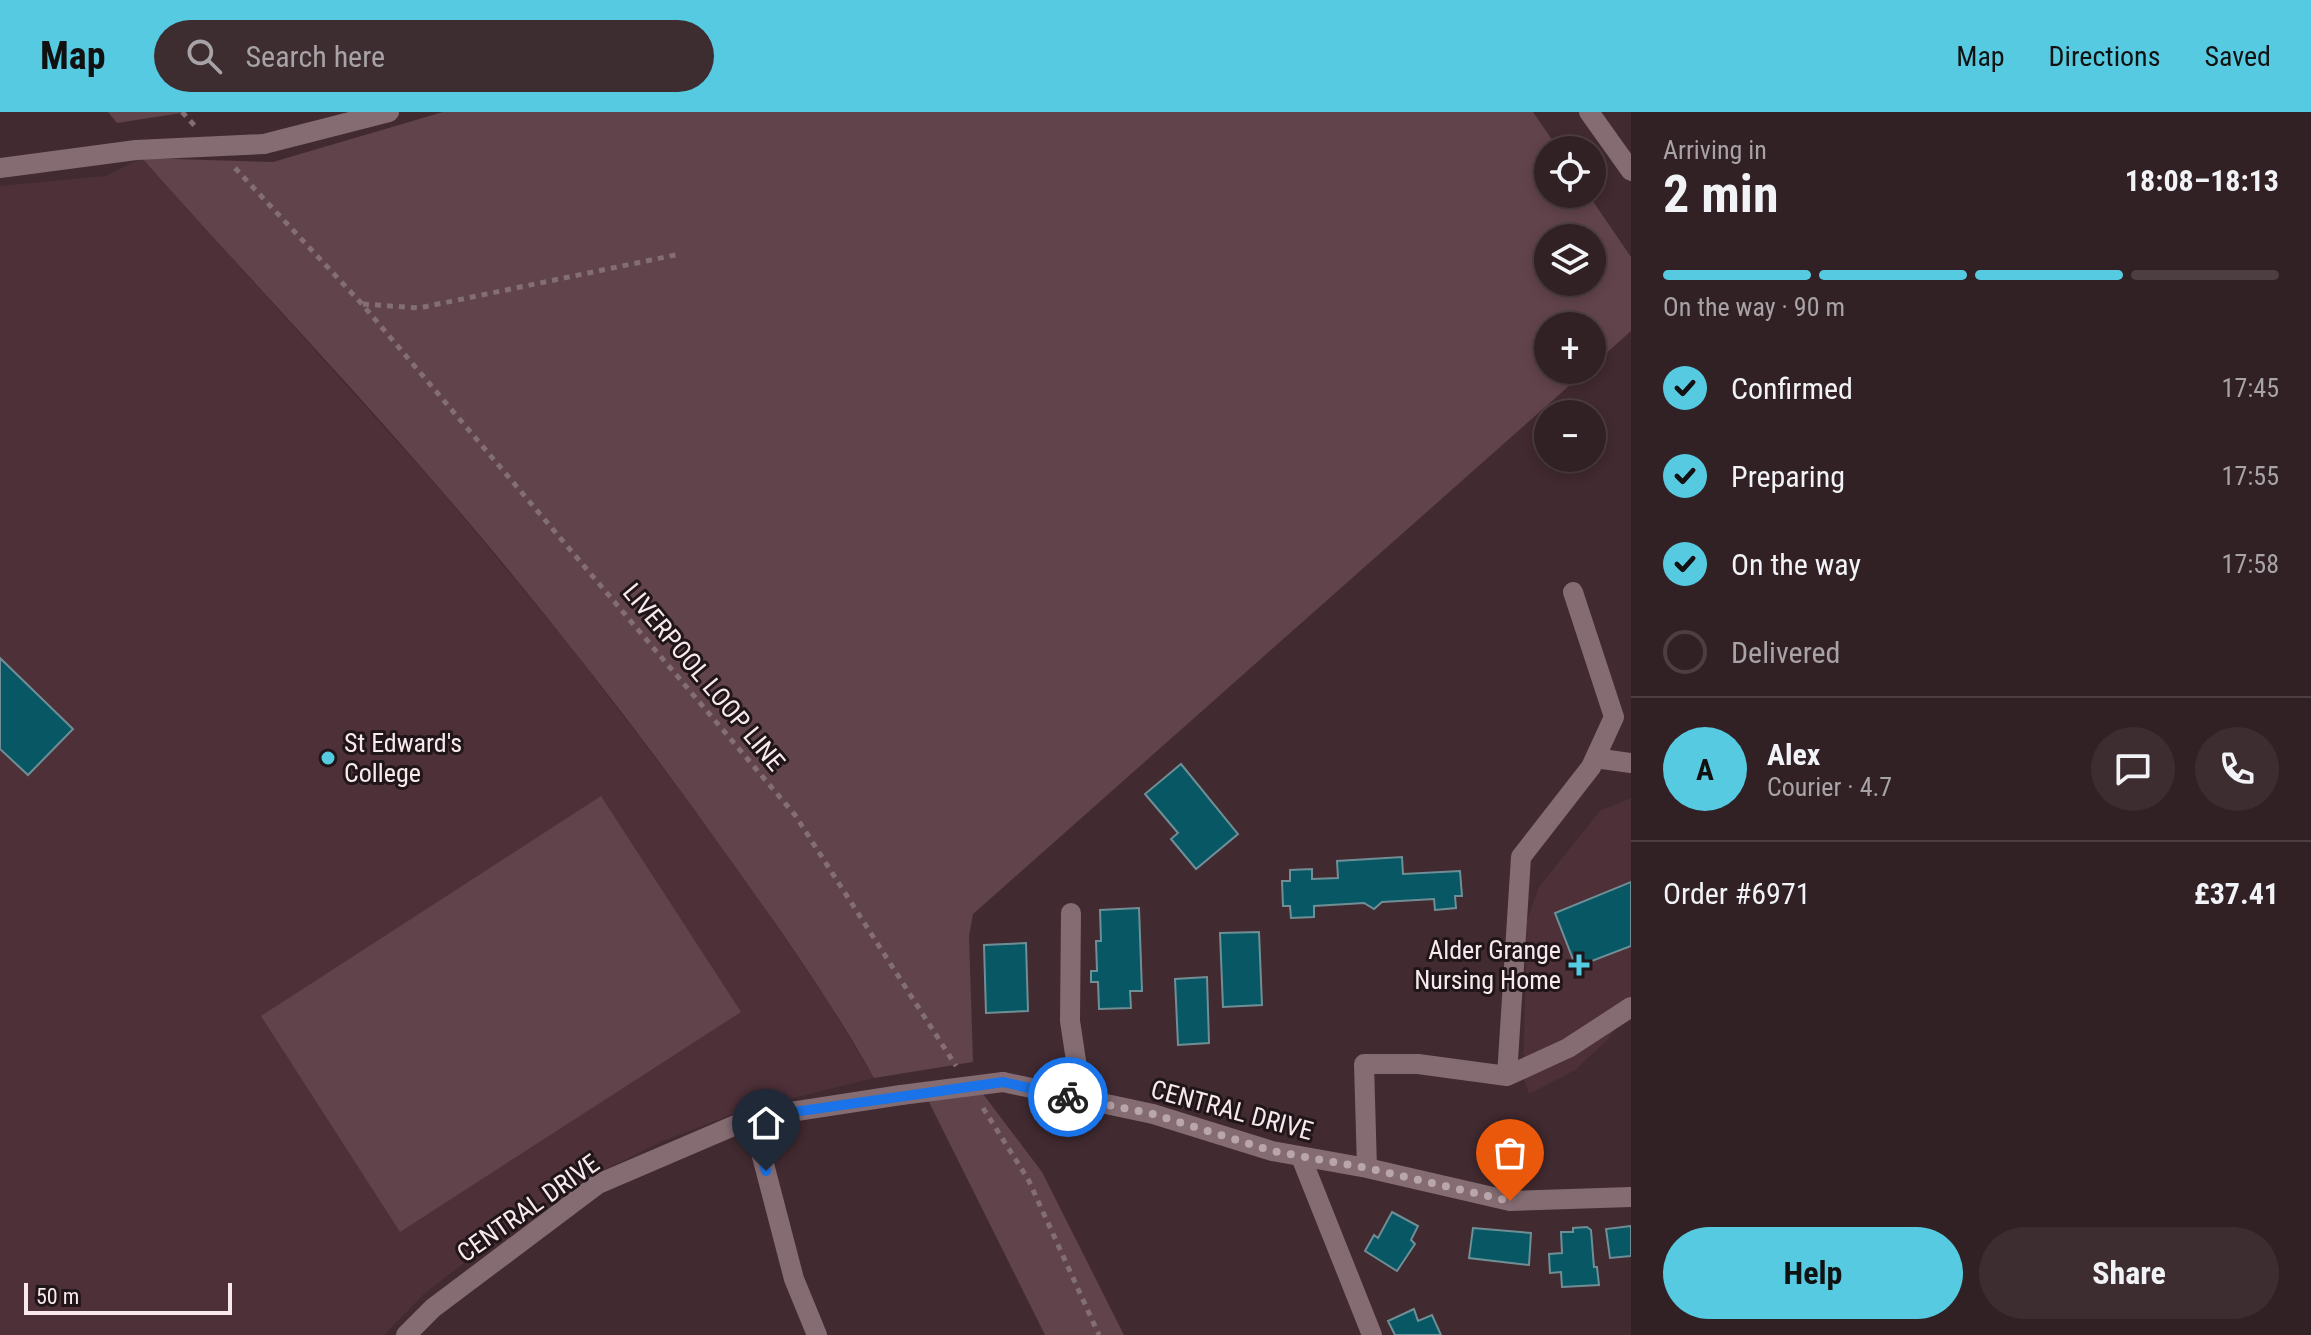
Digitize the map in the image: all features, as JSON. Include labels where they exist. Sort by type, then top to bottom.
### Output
[{"type":"street","points":[[0,168],[136,150],[264,144],[389,112]]},
{"type":"street","points":[[1589,112],[1631,171]]},
{"type":"street","points":[[1507,1076],[1521,857],[1591,767],[1614,717],[1573,592]]},
{"type":"street","points":[[1595,758],[1631,763]]},
{"type":"street","points":[[1071,913],[1070,1021],[1082,1100]]},
{"type":"street","points":[[1367,1168],[1364,1064],[1418,1064],[1507,1076],[1568,1048],[1631,1007]]},
{"type":"street","name":"CENTRAL DRIVE","points":[[406,1335],[433,1308],[598,1184],[752,1118],[1003,1082],[1153,1114],[1272,1151],[1367,1168],[1510,1201],[1631,1197]]},
{"type":"street","points":[[752,1118],[794,1279],[817,1335]]},
{"type":"street","points":[[1301,1157],[1372,1335]]},
{"type":"path","points":[[182,112],[203,135]]},
{"type":"path","name":"LIVERPOOL LOOP LINE","points":[[225,157],[362,304],[795,815],[959,1071]]},
{"type":"path","points":[[362,304],[419,308],[680,254]]},
{"type":"path","points":[[977,1098],[1028,1179],[1099,1335]]},
{"type":"shaded area","points":[[108,112],[188,112],[117,123]]},
{"type":"shaded area","points":[[443,112],[1533,112],[1549,136],[1534,136],[1534,208],[1598,208],[1631,257],[1631,331],[1606,353],[1606,312],[1534,312],[1534,384],[1571,384],[1553,400],[1534,400],[1534,417],[973,914],[969,936],[973,1062],[874,1078],[821,991],[764,907],[657,759],[551,623],[404,448],[142,158],[273,162]]},
{"type":"shaded area","name":"St Edward's College","points":[[142,158],[439,488],[567,642],[756,895],[827,1000],[874,1078],[741,1111],[663,1141],[588,1178],[502,1229],[503,1232],[423,1295],[384,1335],[0,1335],[0,186],[105,176]]},
{"type":"shaded area","points":[[601,796],[741,1012],[400,1232],[261,1016]]},
{"type":"shaded area","name":"Alder Grange Nursing Home","points":[[1631,798],[1631,1010],[1607,1040],[1575,1070],[1529,1094],[1523,1076],[1527,920],[1539,887],[1600,811]]},
{"type":"shaded area","points":[[980,1090],[1042,1172],[1124,1335],[1045,1335],[928,1100]]},
{"type":"building","points":[[0,658],[73,729],[28,775],[0,749]]},
{"type":"building","points":[[1181,764],[1238,834],[1196,869],[1171,839],[1178,833],[1145,794]]},
{"type":"building","points":[[1402,857],[1403,874],[1460,871],[1462,896],[1455,896],[1456,908],[1435,910],[1434,899],[1382,902],[1374,909],[1364,903],[1314,906],[1314,917],[1291,918],[1290,906],[1283,906],[1282,881],[1290,881],[1290,870],[1312,869],[1312,879],[1338,878],[1337,861]]},
{"type":"building","points":[[1631,882],[1631,946],[1576,967],[1555,913]]},
{"type":"building","points":[[1139,908],[1142,991],[1130,991],[1131,1008],[1099,1009],[1098,982],[1091,982],[1091,971],[1097,971],[1096,941],[1101,941],[1100,910]]},
{"type":"building","points":[[1259,932],[1262,1005],[1223,1007],[1220,933]]},
{"type":"building","points":[[1026,943],[1028,1011],[986,1013],[984,945]]},
{"type":"building","points":[[1207,977],[1209,1043],[1178,1045],[1175,979]]},
{"type":"building","points":[[1392,1212],[1418,1226],[1411,1240],[1415,1244],[1397,1271],[1365,1251],[1374,1235],[1378,1238]]},
{"type":"building","points":[[1631,1226],[1631,1256],[1610,1258],[1606,1229]]},
{"type":"building","points":[[1587,1227],[1591,1230],[1599,1285],[1562,1287],[1561,1272],[1550,1273],[1549,1254],[1562,1253],[1561,1232]]},
{"type":"building","points":[[1473,1228],[1531,1233],[1529,1265],[1469,1258]]},
{"type":"building","points":[[1414,1309],[1418,1321],[1432,1315],[1441,1335],[1395,1335],[1388,1321]]},
{"type":"way so far","points":[[1068,1097],[1153,1114],[1272,1151],[1367,1168],[1510,1201]]},
{"type":"place","name":"St Edward's College","points":[[328,758]]},
{"type":"place","name":"Alder Grange Nursing Home","points":[[1579,965]]},
{"type":"route","points":[[766,1171],[752,1118],[1003,1082],[1068,1097]]}]
